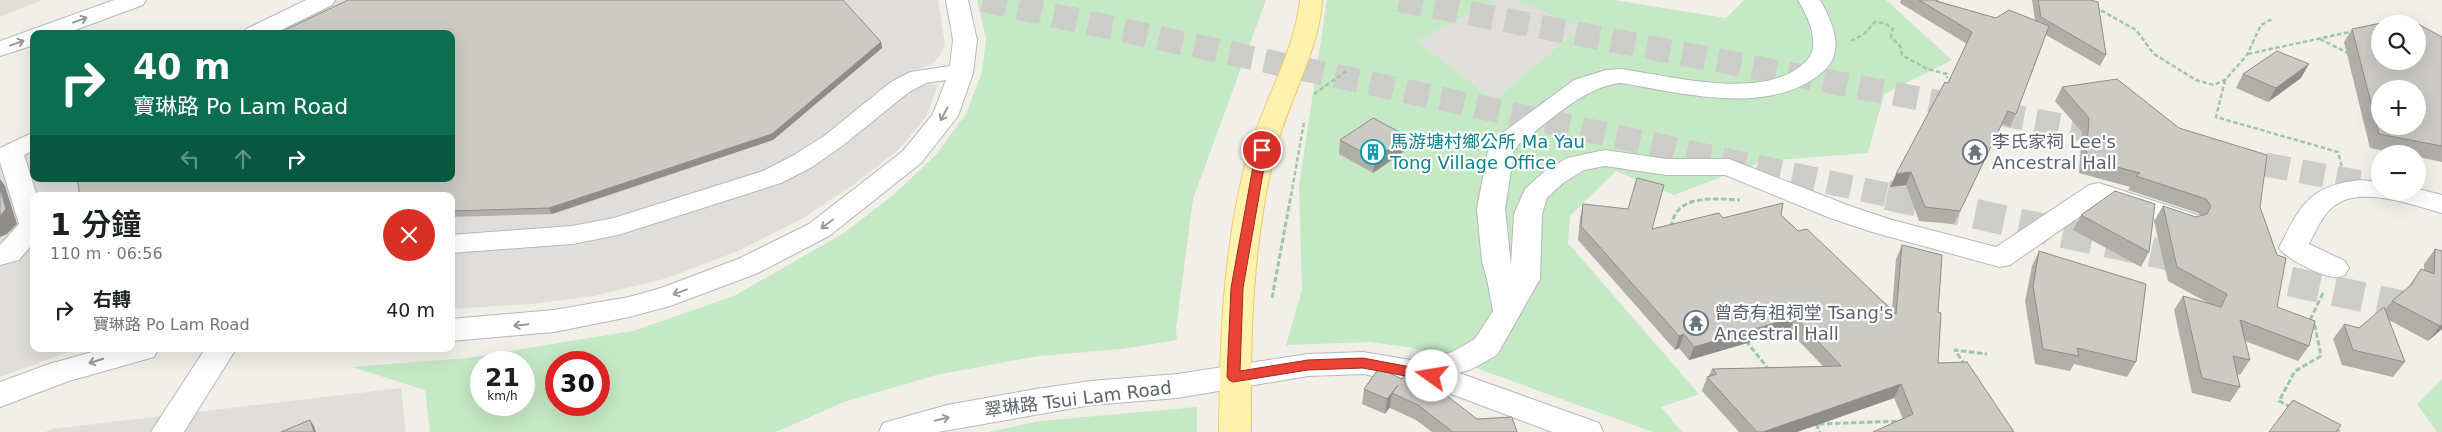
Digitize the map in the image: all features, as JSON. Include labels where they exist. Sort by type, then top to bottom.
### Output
[{"type":"main road","points":[[1235,432],[1233,377],[1237,288],[1255,178],[1262,150],[1299,48],[1311,0]]},
{"type":"street","points":[[53,30],[135,0]]},
{"type":"street","points":[[262,30],[324,0]]},
{"type":"street","points":[[455,330],[545,322],[630,306],[670,296],[710,282],[782,250],[818,230],[912,157],[945,116],[961,74],[965,40],[957,0]]},
{"type":"street","points":[[1508,311],[1502,278],[1496,262],[1491,209],[1497,164],[1501,151],[1510,139],[1583,85],[1606,77],[1621,76],[1720,89],[1752,90],[1780,86],[1806,76],[1821,60],[1826,44],[1822,25],[1809,0]]},
{"type":"street","points":[[0,49],[30,38]]},
{"type":"street","points":[[455,244],[572,235],[618,226],[772,176],[803,161],[833,141],[900,87],[919,77],[943,73],[961,74]]},
{"type":"street","points":[[30,142],[10,152],[30,216]]},
{"type":"street","points":[[1417,372],[1462,361],[1486,347],[1525,279],[1528,214],[1536,195],[1554,177],[1576,164],[1604,158],[1668,167],[1729,167],[1840,212],[1882,226],[2000,258],[2099,191],[2187,221]]},
{"type":"street","points":[[2335,268],[2292,248],[2316,205],[2330,196],[2348,190],[2371,190]]},
{"type":"street","points":[[2426,200],[2442,204]]},
{"type":"street","points":[[0,256],[9,253],[30,229]]},
{"type":"street","points":[[0,395],[60,372],[130,352]]},
{"type":"street","points":[[167,432],[220,352]]},
{"type":"street","name":"翠琳路 Tsui Lam Road","points":[[894,432],[947,417],[1036,401],[1091,393],[1177,386],[1308,365],[1363,363],[1417,372],[1446,380],[1587,432]]},
{"type":"path","points":[[2093,5],[2136,30],[2154,54],[2196,80],[2214,84],[2225,80]]},
{"type":"path","points":[[2274,18],[2261,25],[2247,55],[2225,80],[2216,116],[2338,152],[2348,190]]},
{"type":"path","points":[[1846,44],[1864,34],[1875,22],[1884,22],[1893,29],[1891,37],[1900,46],[1902,55],[1927,68],[1947,74],[1947,78]]},
{"type":"path","points":[[2247,55],[2363,29]]},
{"type":"path","points":[[2319,38],[2353,56]]},
{"type":"path","points":[[1308,98],[1348,70]]},
{"type":"path","points":[[1272,298],[1305,117]]},
{"type":"path","points":[[1671,229],[1670,220],[1674,211],[1680,206],[1700,200],[1750,200]]},
{"type":"path","points":[[2297,410],[2279,401],[2294,371],[2321,356],[2315,326],[2308,324],[2335,268]]},
{"type":"path","points":[[1742,336],[1772,374]]},
{"type":"path","points":[[1966,367],[1955,350],[1987,354]]},
{"type":"path","points":[[1807,424],[1912,420]]},
{"type":"path","points":[[1816,424],[1820,432]]},
{"type":"path","points":[[2332,428],[2341,432]]},
{"type":"shaded area","points":[[0,0],[42,0],[0,17]]},
{"type":"shaded area","points":[[307,0],[938,0],[945,44],[940,56],[931,64],[917,70],[923,84],[938,85],[926,117],[898,150],[857,182],[802,219],[738,251],[664,279],[594,296],[531,304],[455,309],[455,192],[30,192],[30,352],[68,352],[0,377],[0,147],[30,133],[30,182],[455,182],[455,30],[245,30]]},
{"type":"shaded area","points":[[1496,0],[1516,0],[1582,26],[1494,100],[1417,41]]},
{"type":"shaded area","points":[[401,388],[406,432],[45,432],[52,429]]},
{"type":"green space","points":[[977,0],[1266,0],[1193,199],[1176,329],[1177,340],[1122,349],[1039,356],[936,375],[844,402],[776,432],[430,432],[425,390],[352,367],[470,358],[470,416],[535,416],[535,351],[510,351],[633,331],[734,296],[844,233],[892,196],[935,156],[966,114],[982,72],[986,39]]},
{"type":"green space","points":[[1327,0],[1496,0],[1417,41],[1494,100],[1581,27],[1516,0],[1613,0],[1726,18],[1744,0],[1886,0],[1952,60],[1884,94],[1868,153],[1764,161],[1674,195],[1616,171],[1570,216],[1568,243],[1699,394],[1661,407],[1682,432],[1653,432],[1451,359],[1408,347],[1369,342],[1286,345],[1302,290],[1299,186]]},
{"type":"green space","points":[[2442,379],[2442,432],[2437,432],[2417,404]]},
{"type":"green space","points":[[1197,407],[1197,432],[988,432],[1040,421]]},
{"type":"building","points":[[348,0],[843,0],[881,42],[772,134],[549,208],[455,211],[455,192],[79,192],[78,182],[455,182],[455,30],[285,30]]},
{"type":"building","points":[[1919,0],[1936,0],[1996,18],[2009,10],[2049,26],[2016,114],[2008,111],[1960,211],[1925,207],[1911,172],[1896,174],[1945,82],[1948,83],[1972,32]]},
{"type":"building","points":[[2038,0],[2091,0],[2098,2],[2106,55],[2041,17]]},
{"type":"building","points":[[2371,25],[2371,70],[2426,70],[2426,28],[2442,37],[2442,146],[2384,135],[2426,135],[2426,80],[2371,80],[2371,103],[2352,29]]},
{"type":"building","points":[[2277,51],[2309,64],[2276,88],[2243,74]]},
{"type":"building","points":[[2117,79],[2179,128],[2267,155],[2260,207],[2277,255],[2286,258],[2277,307],[2315,321],[2309,346],[2240,320],[2250,360],[2233,356],[2240,387],[2202,378],[2183,296],[2221,307],[2227,294],[2177,267],[2163,206],[2196,217],[2207,214],[2211,206],[2206,199],[2136,176],[2140,173],[2086,159],[2089,118],[2062,87]]},
{"type":"building","points":[[1373,118],[1407,136],[1375,159],[1340,140]]},
{"type":"building","points":[[1637,178],[1664,185],[1652,229],[1719,213],[1723,218],[1783,203],[1781,215],[1798,231],[1807,229],[1896,314],[1902,245],[1942,255],[1938,312],[1941,313],[1938,363],[1967,362],[2014,432],[1873,432],[1913,414],[1901,384],[1763,432],[1757,432],[1707,377],[1717,374],[1712,369],[1841,366],[1795,317],[1694,347],[1684,334],[1679,336],[1581,226],[1583,204],[1628,209]]},
{"type":"building","points":[[0,188],[6,209],[0,216]]},
{"type":"building","points":[[2115,191],[2155,204],[2149,252],[2081,215]]},
{"type":"building","points":[[2435,249],[2442,251],[2442,325],[2440,326],[2392,301],[2411,285],[2421,269],[2434,274]]},
{"type":"building","points":[[2039,251],[2146,284],[2136,362],[2077,348],[2079,356],[2043,349],[2033,286]]},
{"type":"building","points":[[2384,307],[2405,362],[2353,350],[2344,324],[2359,328]]},
{"type":"building","points":[[1379,368],[1402,379],[1407,372],[1429,382],[1477,419],[1512,417],[1517,432],[1453,432],[1418,405],[1392,393],[1398,385],[1387,399],[1364,389]]},
{"type":"building","points":[[2293,400],[2341,425],[2336,432],[2269,432]]},
{"type":"building","points":[[310,420],[314,432],[281,432]]},
{"type":"tunnel","points":[[983,0],[1893,196]]},
{"type":"tunnel","points":[[1399,0],[2117,136]]},
{"type":"tunnel","points":[[2230,158],[2371,184]]},
{"type":"tunnel","points":[[1887,195],[2199,262]]},
{"type":"tunnel","points":[[2246,272],[2442,314]]},
{"type":"place","name":"馬游塘村鄉公所 Ma Yau Tong Village Office","points":[[1373,152]]},
{"type":"place","name":"李氏家祠 Lee's Ancestral Hall","points":[[1975,152]]},
{"type":"place","name":"曾奇有祖祠堂 Tsang's Ancestral Hall","points":[[1696,323]]},
{"type":"route","points":[[1262,150],[1255,178],[1237,288],[1233,377],[1308,365],[1363,363],[1432,376]]}]
